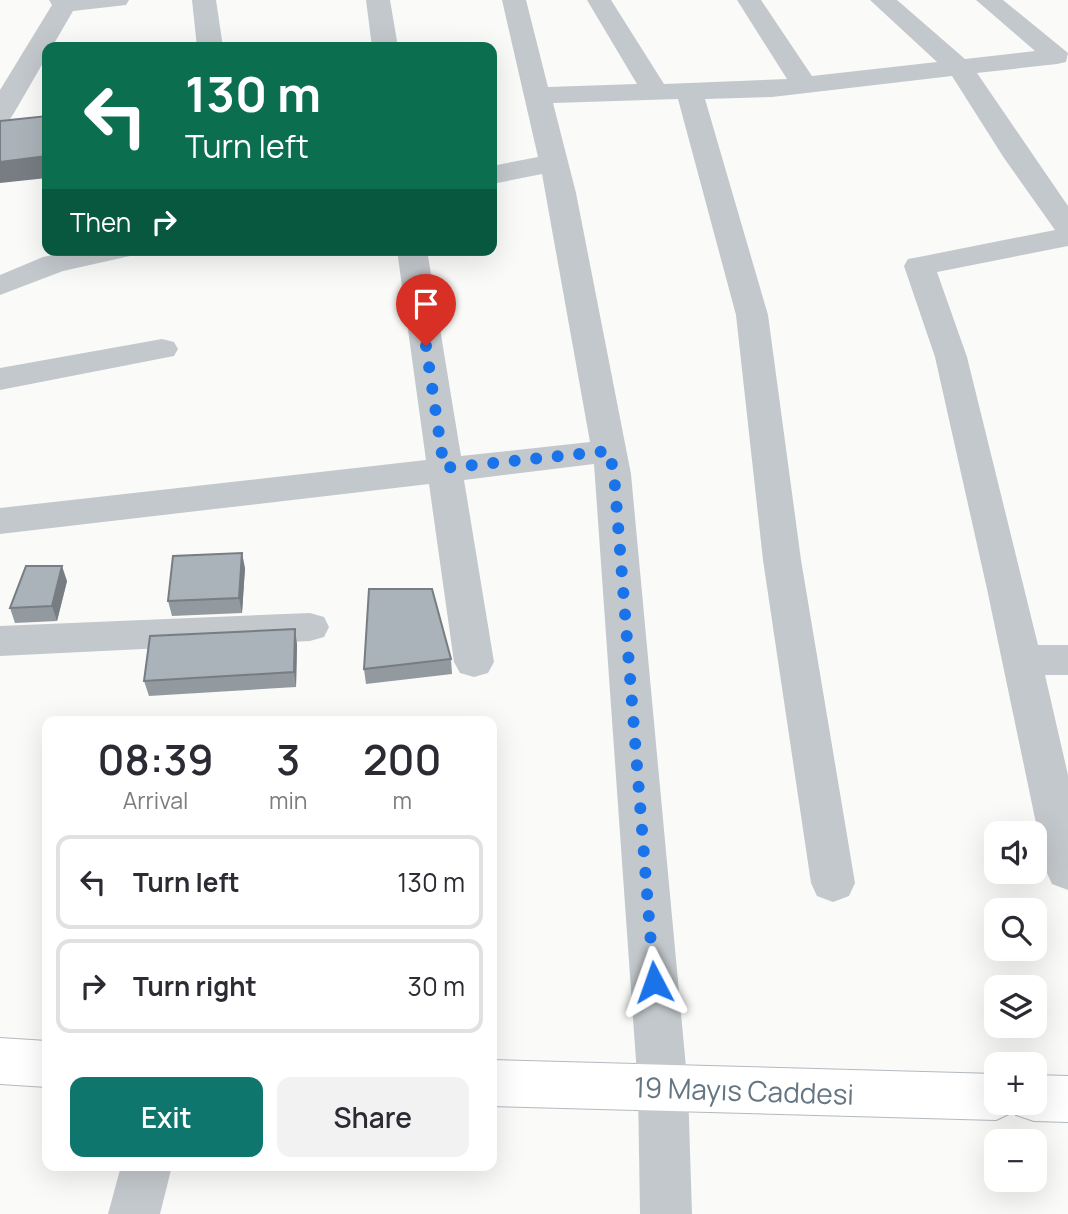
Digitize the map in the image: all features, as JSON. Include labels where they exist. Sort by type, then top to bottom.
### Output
[{"type":"street","points":[[0,113],[63,2],[117,0]]},
{"type":"street","points":[[204,0],[209,42]]},
{"type":"street","points":[[378,0],[384,42]]},
{"type":"street","points":[[514,0],[554,163],[614,474],[663,1089],[666,1214]]},
{"type":"street","points":[[599,0],[625,39],[671,91],[752,315],[782,560],[833,883]]},
{"type":"street","points":[[882,0],[960,68],[1018,158],[1068,228]]},
{"type":"street","points":[[988,0],[1055,66]]},
{"type":"street","points":[[753,1],[804,85]]},
{"type":"street","points":[[537,95],[804,85],[1004,63],[1055,66]]},
{"type":"street","points":[[497,174],[554,163]]},
{"type":"street","points":[[1068,237],[919,266],[951,357],[1068,871]]},
{"type":"street","points":[[0,286],[54,264],[91,256]]},
{"type":"street","points":[[413,256],[474,662]]},
{"type":"street","points":[[0,379],[162,349]]},
{"type":"street","points":[[0,520],[609,451]]},
{"type":"street","points":[[0,641],[310,627]]},
{"type":"street","points":[[1022,660],[1068,660]]},
{"type":"street","points":[[0,1061],[42,1064]]},
{"type":"street","name":"19 Mayıs Caddesi","points":[[497,1083],[984,1097]]},
{"type":"street","points":[[1047,1098],[1068,1099]]},
{"type":"street","points":[[134,1214],[145,1171]]},
{"type":"building","points":[[42,117],[42,157],[0,162],[0,121]]},
{"type":"building","points":[[242,553],[239,598],[168,601],[173,556]]},
{"type":"building","points":[[26,566],[62,566],[52,606],[10,608]]},
{"type":"building","points":[[369,589],[432,589],[451,659],[364,669]]},
{"type":"building","points":[[295,629],[294,672],[144,681],[150,636]]},
{"type":"route","points":[[426,346],[444,468],[609,451],[614,474],[654,982]]}]
